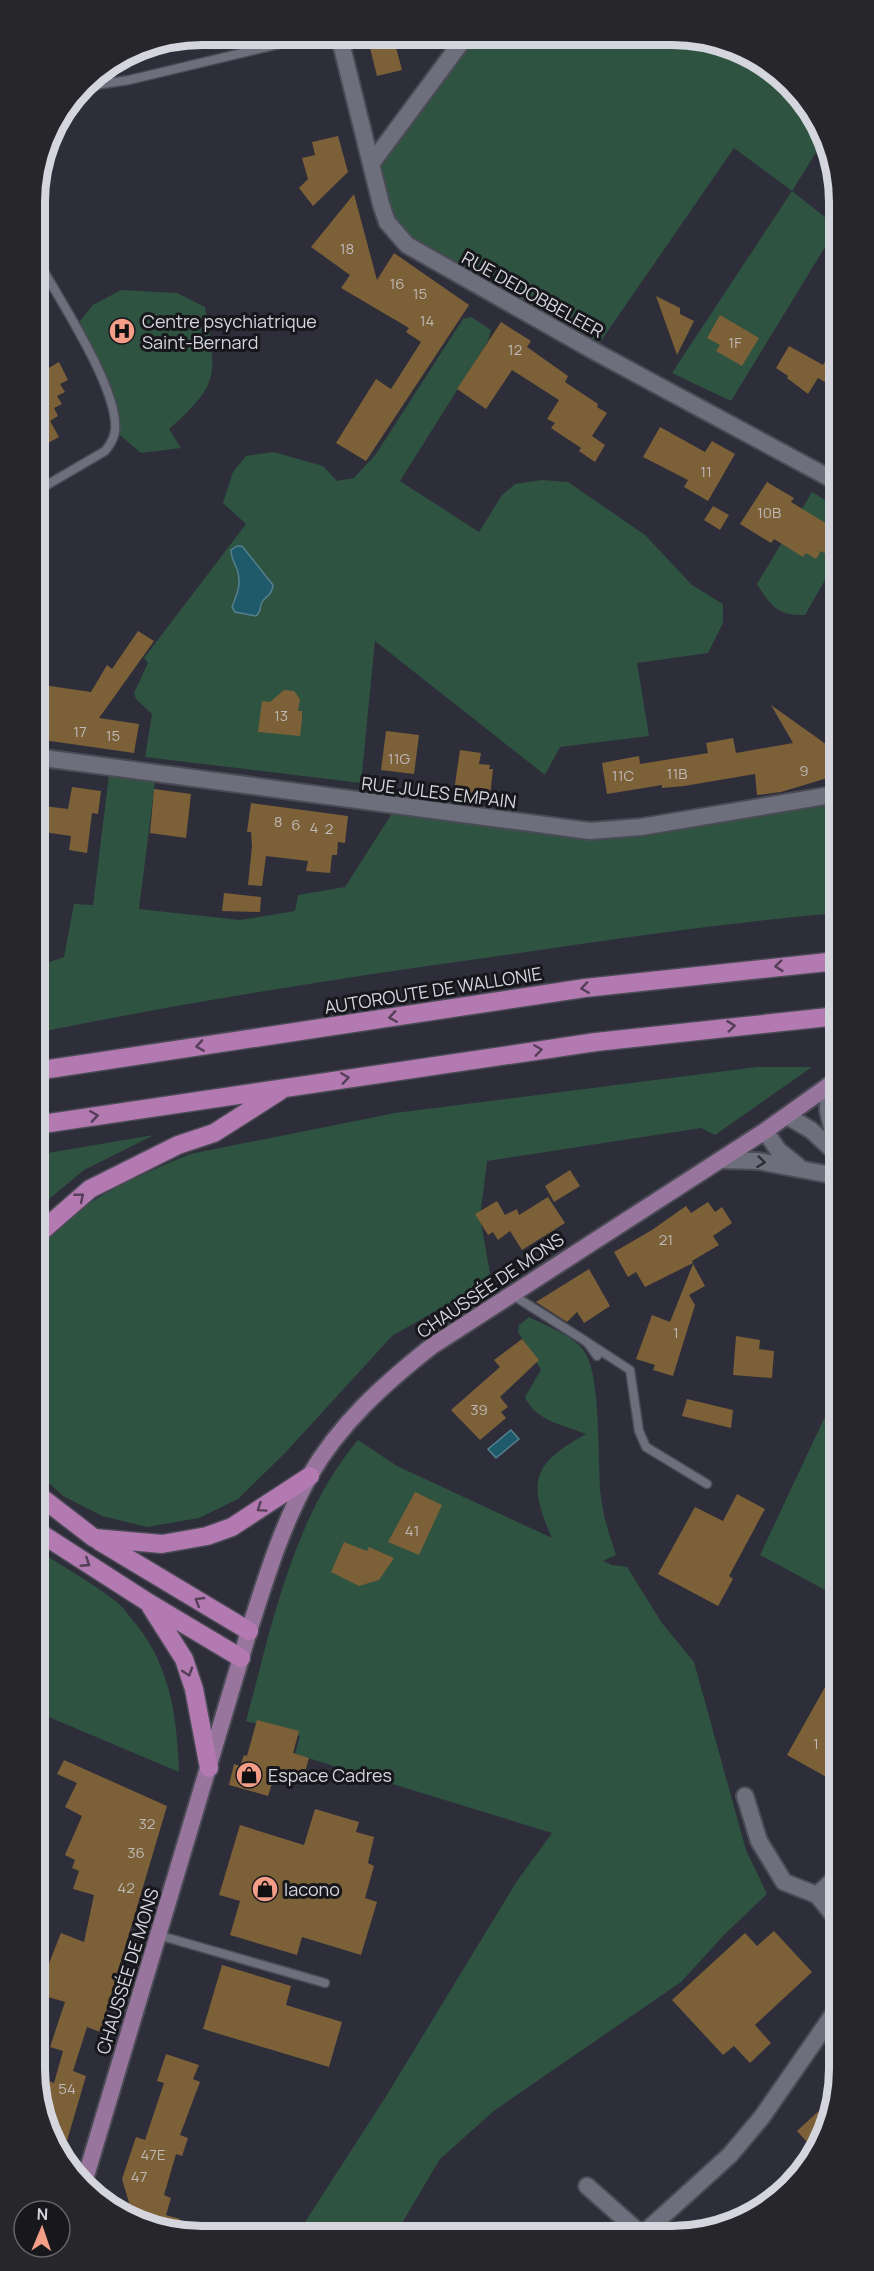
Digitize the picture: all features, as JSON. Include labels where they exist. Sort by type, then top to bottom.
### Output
[{"type":"highway","name":"AUTOROUTE DE WALLONIE","points":[[45,1070],[585,988],[829,962]]},
{"type":"highway","points":[[45,1124],[596,1042],[829,1017]]},
{"type":"highway","points":[[45,1228],[90,1189],[178,1145],[214,1133],[287,1086]]},
{"type":"highway","points":[[94,1538],[162,1544],[207,1536],[232,1527],[310,1476]]},
{"type":"highway","points":[[45,1500],[94,1538],[249,1631]]},
{"type":"highway","points":[[45,1536],[149,1603],[241,1658]]},
{"type":"highway","points":[[149,1603],[184,1659],[194,1689],[209,1768]]},
{"type":"main road","points":[[787,1116],[829,1085]]},
{"type":"main road","name":"CHAUSSÉE DE MONS","points":[[86,2175],[249,1631],[275,1550],[310,1476],[350,1422],[393,1377],[432,1346],[787,1116]]},
{"type":"street","name":"RUE DEDOBBELEER","points":[[341,45],[387,222],[407,245],[594,351],[829,478]]},
{"type":"street","points":[[371,164],[457,45]]},
{"type":"street","name":"RUE JULES EMPAIN","points":[[45,758],[590,831],[641,827],[829,795]]},
{"type":"street","points":[[787,1116],[811,1130],[829,1146]]},
{"type":"street","points":[[765,1131],[778,1150],[801,1169]]},
{"type":"street","points":[[720,1160],[758,1161],[829,1175]]},
{"type":"street","points":[[745,1796],[759,1840],[784,1882],[818,1895],[829,1909]]},
{"type":"street","points":[[818,1895],[829,1885]]},
{"type":"street","points":[[650,2226],[736,2148],[762,2117],[829,2020]]},
{"type":"street","points":[[587,2186],[634,2226]]},
{"type":"lane","points":[[97,85],[129,80],[275,45]]},
{"type":"lane","points":[[45,274],[100,374],[115,418],[115,431],[105,452],[45,486]]},
{"type":"lane","points":[[511,1294],[630,1370],[639,1431],[646,1447],[707,1484]]},
{"type":"lane","points":[[587,1342],[597,1356]]},
{"type":"lane","points":[[158,1935],[325,1983]]},
{"type":"green space","points":[[459,45],[682,45],[723,53],[742,61],[776,84],[803,115],[819,147],[792,191],[734,148],[594,351],[397,234],[371,164]]},
{"type":"green space","points":[[792,191],[829,220],[829,240],[731,401],[672,373]]},
{"type":"green space","points":[[121,290],[177,293],[205,307],[211,348],[211,376],[199,400],[169,429],[181,448],[141,453],[115,431],[115,418],[82,341],[80,321],[93,305]]},
{"type":"green space","points":[[471,317],[491,330],[488,341],[400,481],[479,532],[502,495],[515,484],[542,480],[568,482],[645,535],[692,585],[723,604],[723,623],[708,653],[637,663],[649,736],[560,747],[545,775],[375,641],[361,783],[145,757],[152,714],[136,699],[134,693],[148,663],[144,658],[246,524],[223,503],[233,472],[246,456],[274,452],[323,466],[337,481],[354,478],[376,454],[463,319]]},
{"type":"green space","points":[[812,492],[829,502],[829,573],[805,615],[788,614],[776,608],[757,584]]},
{"type":"green space","points":[[110,767],[156,774],[139,909],[240,920],[295,911],[298,895],[345,887],[396,807],[590,831],[829,795],[829,914],[664,932],[377,973],[206,1001],[45,1031],[45,964],[64,957],[74,904],[93,905]]},
{"type":"green space","points":[[757,1067],[812,1067],[715,1135],[701,1128],[487,1161],[480,1217],[491,1279],[392,1336],[285,1453],[238,1499],[199,1518],[147,1527],[102,1516],[63,1496],[45,1479],[45,1239],[73,1213],[123,1183],[190,1154],[395,1113]]},
{"type":"green space","points":[[154,1135],[84,1170],[45,1202],[45,1153]]},
{"type":"green space","points":[[529,1317],[559,1331],[579,1345],[590,1363],[598,1421],[602,1504],[616,1555],[603,1561],[627,1567],[662,1623],[694,1662],[746,1850],[767,1894],[724,1935],[681,1982],[495,2110],[440,2159],[400,2226],[303,2226],[385,2098],[517,1881],[552,1833],[295,1754],[300,1736],[246,1721],[287,1573],[301,1537],[336,1470],[358,1440],[397,1466],[552,1538],[539,1502],[539,1476],[554,1455],[586,1434],[543,1417],[529,1405],[525,1397],[541,1370],[518,1332],[519,1325]]},
{"type":"green space","points":[[829,1408],[829,1592],[760,1555]]},
{"type":"green space","points":[[45,1555],[118,1603],[148,1641],[170,1694],[179,1772],[45,1715]]},
{"type":"water","points":[[242,546],[273,585],[272,591],[262,602],[256,616],[235,612],[232,607],[239,579],[231,550]]},
{"type":"water","points":[[511,1430],[519,1439],[496,1458],[488,1449]]},
{"type":"building","points":[[369,45],[395,45],[402,70],[377,76]]},
{"type":"building","points":[[338,136],[348,172],[313,206],[299,188],[308,179],[302,158],[315,155],[312,142]]},
{"type":"building","points":[[354,194],[377,280],[394,253],[469,305],[366,461],[336,443],[376,379],[391,389],[421,342],[406,332],[409,328],[341,288],[350,275],[311,247]]},
{"type":"building","points":[[656,296],[680,308],[680,314],[694,321],[677,355]]},
{"type":"building","points":[[720,315],[759,338],[742,366],[716,351],[720,345],[707,338]]},
{"type":"building","points":[[501,322],[531,341],[527,347],[568,376],[565,382],[598,404],[597,407],[607,413],[592,436],[605,445],[595,462],[579,451],[581,448],[551,428],[555,423],[547,419],[559,400],[512,370],[486,409],[457,389]]},
{"type":"building","points":[[789,346],[823,365],[829,354],[829,384],[818,378],[808,394],[776,368]]},
{"type":"building","points":[[59,362],[68,380],[60,384],[65,392],[57,396],[62,404],[54,408],[58,416],[50,421],[59,437],[45,445],[45,370]]},
{"type":"building","points":[[660,427],[705,452],[712,441],[735,454],[708,501],[684,487],[688,480],[643,457]]},
{"type":"building","points":[[767,482],[794,498],[791,502],[829,525],[829,556],[821,551],[816,559],[806,553],[803,557],[774,539],[771,543],[740,524]]},
{"type":"building","points":[[713,506],[729,515],[720,530],[704,520]]},
{"type":"building","points":[[138,631],[154,641],[99,718],[139,724],[134,753],[45,740],[45,685],[91,692],[107,665],[112,669]]},
{"type":"building","points":[[284,690],[294,691],[300,699],[298,711],[302,711],[302,720],[300,736],[258,732],[262,701],[270,702]]},
{"type":"building","points":[[771,705],[829,746],[829,778],[781,792],[757,795],[755,774],[684,786],[662,788],[662,785],[607,794],[602,763],[639,756],[640,764],[708,753],[706,743],[733,738],[736,753],[793,743]]},
{"type":"building","points":[[386,731],[419,735],[414,774],[381,770]]},
{"type":"building","points":[[460,750],[481,753],[479,764],[490,765],[489,769],[493,769],[490,796],[454,791]]},
{"type":"building","points":[[72,787],[101,791],[98,814],[92,813],[87,853],[69,850],[71,836],[45,832],[45,806],[68,809]]},
{"type":"building","points":[[154,789],[191,794],[186,838],[150,833]]},
{"type":"building","points":[[251,803],[348,816],[345,843],[338,842],[337,855],[332,855],[330,873],[306,871],[308,861],[266,856],[262,886],[248,885],[252,846],[251,832],[247,832]]},
{"type":"building","points":[[224,893],[261,897],[260,912],[222,911]]},
{"type":"building","points":[[570,1170],[580,1186],[554,1202],[545,1186]]},
{"type":"building","points":[[548,1197],[565,1223],[522,1250],[510,1231],[498,1240],[493,1232],[488,1235],[475,1214],[497,1201],[505,1215],[517,1209],[519,1215]]},
{"type":"building","points":[[708,1202],[715,1212],[722,1207],[732,1223],[713,1236],[719,1245],[692,1261],[693,1263],[645,1287],[636,1272],[628,1277],[614,1252],[652,1230],[686,1206],[691,1213]]},
{"type":"building","points":[[693,1264],[705,1286],[689,1295],[695,1305],[673,1376],[653,1370],[655,1365],[636,1359],[652,1315],[670,1322]]},
{"type":"building","points":[[589,1269],[610,1306],[584,1323],[577,1312],[567,1322],[536,1302]]},
{"type":"building","points":[[736,1336],[760,1340],[759,1349],[774,1351],[772,1378],[733,1375]]},
{"type":"building","points":[[522,1339],[539,1360],[500,1397],[508,1407],[501,1412],[506,1418],[480,1440],[451,1410],[500,1367],[494,1360]]},
{"type":"building","points":[[687,1399],[733,1410],[731,1428],[682,1416]]},
{"type":"building","points":[[415,1492],[442,1505],[419,1555],[388,1542]]},
{"type":"building","points":[[737,1494],[765,1509],[729,1576],[733,1579],[718,1606],[658,1574],[695,1507],[723,1521]]},
{"type":"building","points":[[344,1542],[367,1551],[369,1547],[394,1558],[379,1580],[359,1586],[331,1572]]},
{"type":"building","points":[[829,1680],[829,1778],[787,1755]]},
{"type":"building","points":[[257,1720],[299,1731],[293,1753],[309,1758],[302,1782],[275,1774],[268,1796],[229,1785],[234,1764],[240,1766],[244,1755],[247,1756]]},
{"type":"building","points":[[64,1760],[167,1806],[100,2032],[87,2027],[73,2071],[86,2076],[65,2146],[53,2120],[46,2080],[54,2083],[63,2051],[50,2047],[65,2002],[45,1996],[45,1973],[61,1933],[84,1942],[94,1895],[73,1889],[79,1871],[72,1868],[75,1860],[65,1855],[82,1816],[65,1807],[77,1783],[57,1774]]},
{"type":"building","points":[[315,1809],[359,1822],[356,1832],[374,1837],[368,1863],[374,1866],[365,1898],[377,1902],[361,1955],[302,1937],[297,1955],[230,1935],[240,1901],[219,1895],[240,1825],[304,1845]]},
{"type":"building","points":[[774,1931],[812,1972],[755,2025],[771,2043],[750,2063],[734,2046],[723,2055],[672,2000],[745,1933],[757,1946]]},
{"type":"building","points":[[222,1965],[291,1986],[286,2005],[342,2022],[329,2067],[203,2029]]},
{"type":"building","points":[[166,2054],[199,2065],[193,2079],[200,2082],[180,2135],[188,2138],[182,2156],[176,2154],[164,2195],[171,2198],[166,2215],[180,2219],[179,2224],[151,2218],[129,2208],[122,2179],[136,2137],[145,2140],[164,2083],[157,2081]]},
{"type":"building","points":[[825,2106],[810,2145],[797,2131]]},
{"type":"place","name":"Centre psychiatrique Saint-Bernard","points":[[122,331]]},
{"type":"place","name":"Espace Cadres","points":[[249,1775]]},
{"type":"place","name":"Iacono","points":[[265,1889]]}]
